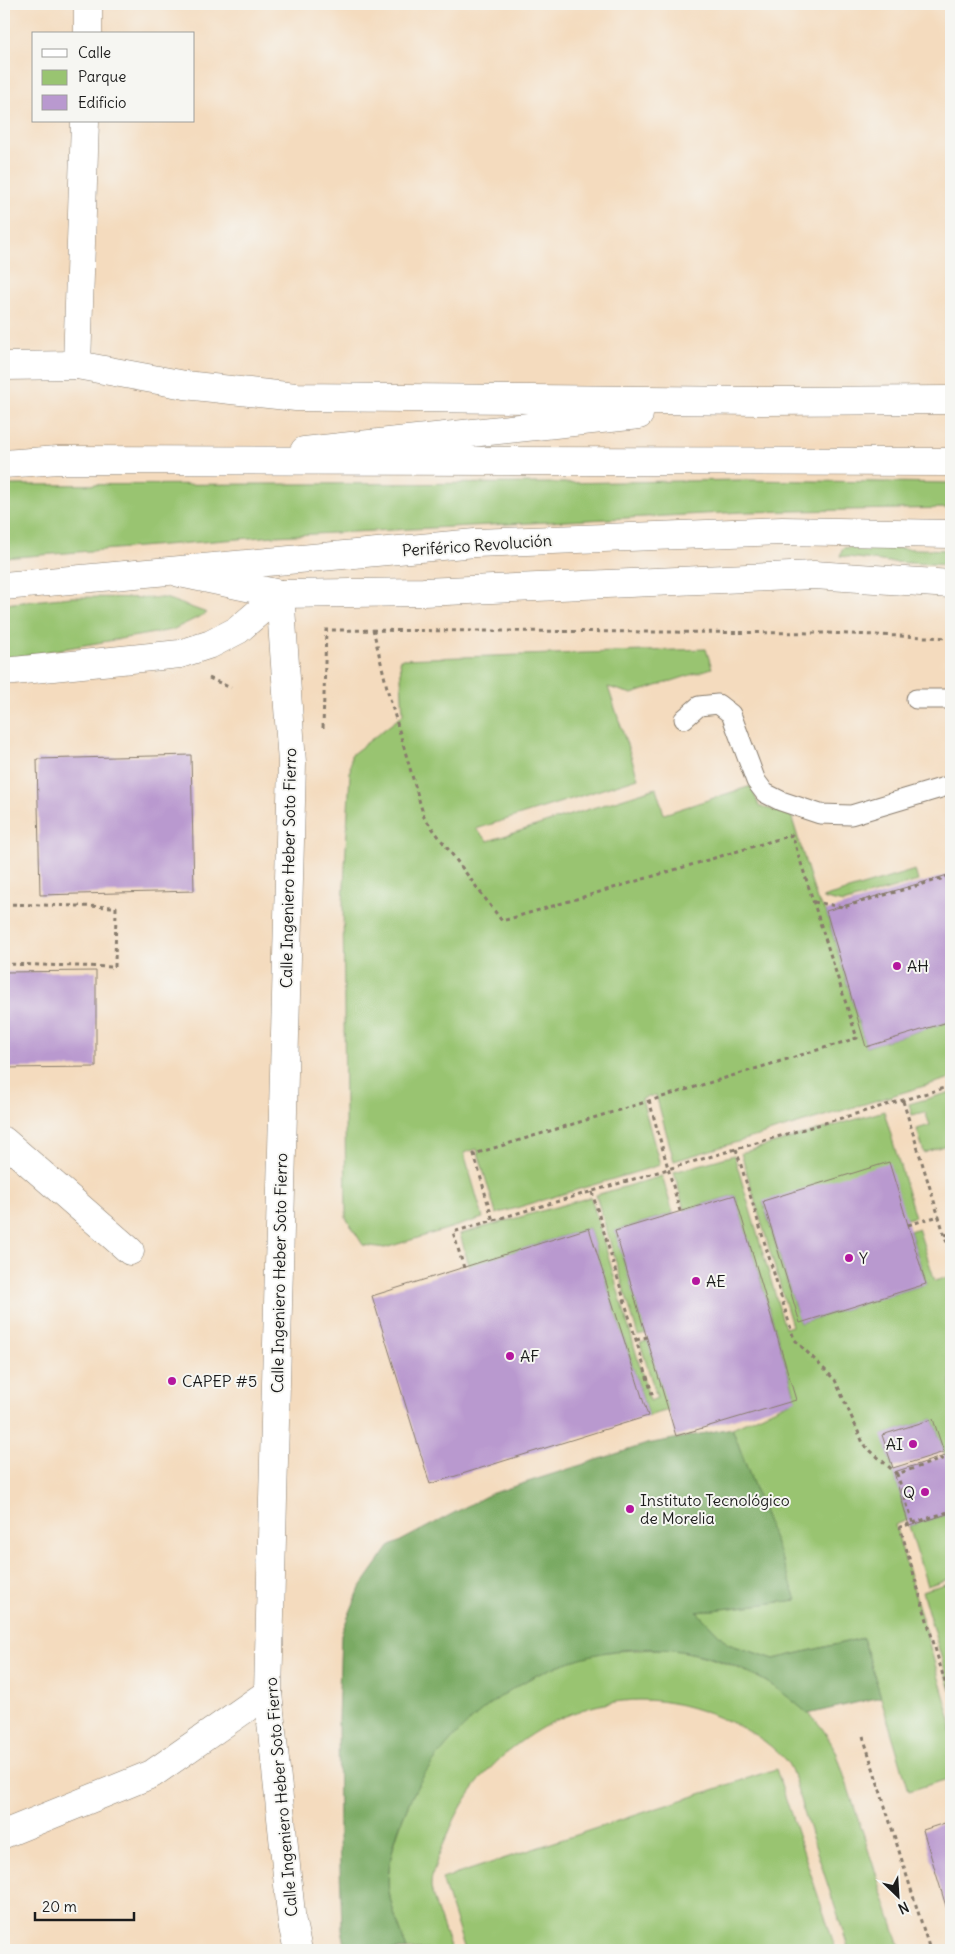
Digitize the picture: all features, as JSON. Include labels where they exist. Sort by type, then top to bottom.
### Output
[{"type":"main road","points":[[88,4],[88,32]]},
{"type":"main road","points":[[77,365],[85,122]]},
{"type":"main road","points":[[4,366],[77,365],[185,385],[296,397],[762,401],[951,400]]},
{"type":"main road","points":[[211,460],[762,401]]},
{"type":"main road","points":[[4,464],[58,460],[951,462]]},
{"type":"main road","name":"Periférico Revolución","points":[[4,586],[485,542],[782,531],[951,534]]},
{"type":"main road","points":[[172,571],[280,594],[422,592],[814,574],[951,584]]},
{"type":"main road","points":[[4,672],[180,654],[211,644],[238,630],[280,594]]},
{"type":"main road","name":"Calle Ingeniero Heber Soto Fierro","points":[[280,594],[292,763],[268,1692],[292,1924],[298,1950]]},
{"type":"main road","points":[[4,1141],[130,1251]]},
{"type":"main road","points":[[4,1834],[152,1774],[268,1692]]},
{"type":"lane","points":[[916,699],[951,699]]},
{"type":"lane","points":[[684,719],[699,706],[718,704],[731,714],[756,781],[765,793],[781,801],[820,814],[851,815],[951,785]]},
{"type":"path","points":[[372,629],[424,817],[502,921],[792,835],[856,1038],[474,1154],[494,1221]]},
{"type":"path","points":[[323,730],[326,630],[825,633],[951,638]]},
{"type":"path","points":[[814,902],[843,908],[951,876]]},
{"type":"path","points":[[4,904],[116,907],[115,967],[4,964]]},
{"type":"path","points":[[464,1268],[453,1232],[951,1086]]},
{"type":"path","points":[[649,1100],[680,1211]]},
{"type":"path","points":[[903,1101],[951,1256]]},
{"type":"path","points":[[736,1149],[794,1339],[835,1380],[864,1445],[897,1474],[913,1523]]},
{"type":"path","points":[[592,1192],[653,1397]]},
{"type":"path","points":[[908,1225],[939,1216]]},
{"type":"path","points":[[945,1236],[951,1234]]},
{"type":"path","points":[[636,1340],[647,1337]]},
{"type":"path","points":[[897,1474],[951,1456]]},
{"type":"path","points":[[951,1511],[900,1527],[951,1703]]},
{"type":"path","points":[[863,1736],[930,1950]]},
{"type":"green space","points":[[741,480],[951,483],[951,508],[743,512],[275,536],[4,558],[4,485],[560,483]]},
{"type":"green space","points":[[843,548],[951,550],[951,565],[889,562],[840,556]]},
{"type":"green space","points":[[71,597],[165,598],[207,613],[172,630],[4,659],[4,604]]},
{"type":"green space","points":[[706,649],[712,668],[632,694],[608,687],[638,778],[476,829],[488,841],[656,788],[664,814],[751,786],[759,806],[791,815],[817,900],[826,911],[866,1047],[951,1021],[951,1078],[674,1161],[656,1095],[642,1099],[660,1165],[496,1214],[477,1149],[464,1153],[483,1218],[385,1248],[363,1245],[346,1218],[343,903],[351,755],[403,715],[400,659]]},
{"type":"green space","points":[[915,870],[918,881],[843,903],[822,898]]},
{"type":"green space","points":[[951,1092],[951,1149],[949,1144],[924,1153],[917,1129],[930,1125],[925,1112],[912,1115],[909,1104]]},
{"type":"green space","points":[[884,1111],[915,1217],[906,1219],[763,1202],[800,1323],[926,1284],[910,1231],[918,1228],[935,1281],[948,1277],[951,1285],[951,1454],[945,1456],[933,1419],[883,1435],[908,1520],[895,1525],[951,1720],[951,1778],[909,1791],[863,1638],[774,1659],[728,1644],[696,1612],[796,1600],[732,1428],[796,1399],[735,1195],[684,1210],[674,1172],[734,1155],[785,1328],[792,1326],[741,1153]]},
{"type":"green space","points":[[662,1176],[673,1213],[615,1231],[646,1334],[638,1336],[596,1195]]},
{"type":"green space","points":[[591,1197],[650,1401],[657,1398],[640,1343],[648,1341],[669,1410],[648,1416],[589,1228],[469,1266],[460,1234]]},
{"type":"green space","points":[[732,1428],[797,1600],[697,1612],[728,1644],[774,1659],[863,1638],[881,1697],[808,1714],[774,1687],[752,1674],[706,1656],[660,1649],[615,1651],[570,1661],[528,1680],[489,1705],[455,1737],[425,1774],[411,1799],[393,1847],[388,1878],[392,1907],[407,1950],[346,1950],[342,1929],[339,1837],[338,1719],[341,1634],[360,1588],[389,1547],[490,1494],[647,1444]]},
{"type":"green space","points":[[951,1513],[951,1578],[927,1586],[909,1526]]},
{"type":"green space","points":[[951,1582],[951,1691],[922,1591]]},
{"type":"green space","points":[[634,1650],[676,1650],[734,1666],[771,1684],[803,1708],[820,1725],[836,1751],[901,1950],[849,1950],[793,1775],[789,1765],[779,1754],[747,1730],[711,1714],[671,1703],[640,1700],[610,1703],[580,1710],[552,1722],[525,1738],[501,1758],[480,1780],[462,1805],[433,1873],[432,1891],[451,1950],[407,1950],[390,1899],[388,1884],[389,1867],[400,1826],[413,1795],[430,1766],[450,1739],[474,1716],[501,1695],[530,1678],[561,1664],[593,1654]]},
{"type":"green space","points":[[776,1769],[836,1950],[465,1950],[442,1879]]},
{"type":"building","points":[[191,755],[194,891],[40,895],[37,759]]},
{"type":"building","name":"AH","points":[[951,874],[951,1021],[866,1047],[826,911]]},
{"type":"building","points":[[96,971],[96,1067],[4,1068],[4,972]]},
{"type":"building","name":"Y","points":[[889,1162],[926,1284],[800,1323],[763,1201]]},
{"type":"building","name":"AE","points":[[735,1195],[796,1400],[676,1436],[615,1231]]},
{"type":"building","name":"AF","points":[[589,1228],[648,1416],[430,1484],[372,1296]]},
{"type":"building","name":"AI","points":[[933,1419],[944,1452],[893,1468],[882,1435]]},
{"type":"building","name":"Q","points":[[951,1454],[951,1513],[909,1526],[894,1472]]},
{"type":"building","points":[[951,1821],[951,1923],[923,1830]]},
{"type":"place","name":"AH","points":[[897,966]]},
{"type":"place","name":"Y","points":[[849,1258]]},
{"type":"place","name":"AE","points":[[696,1281]]},
{"type":"place","name":"AF","points":[[510,1356]]},
{"type":"place","name":"CAPEP #5","points":[[172,1381]]},
{"type":"place","name":"AI","points":[[913,1444]]},
{"type":"place","name":"Q","points":[[925,1492]]},
{"type":"place","name":"Instituto Tecnológico de Morelia","points":[[630,1509]]}]
